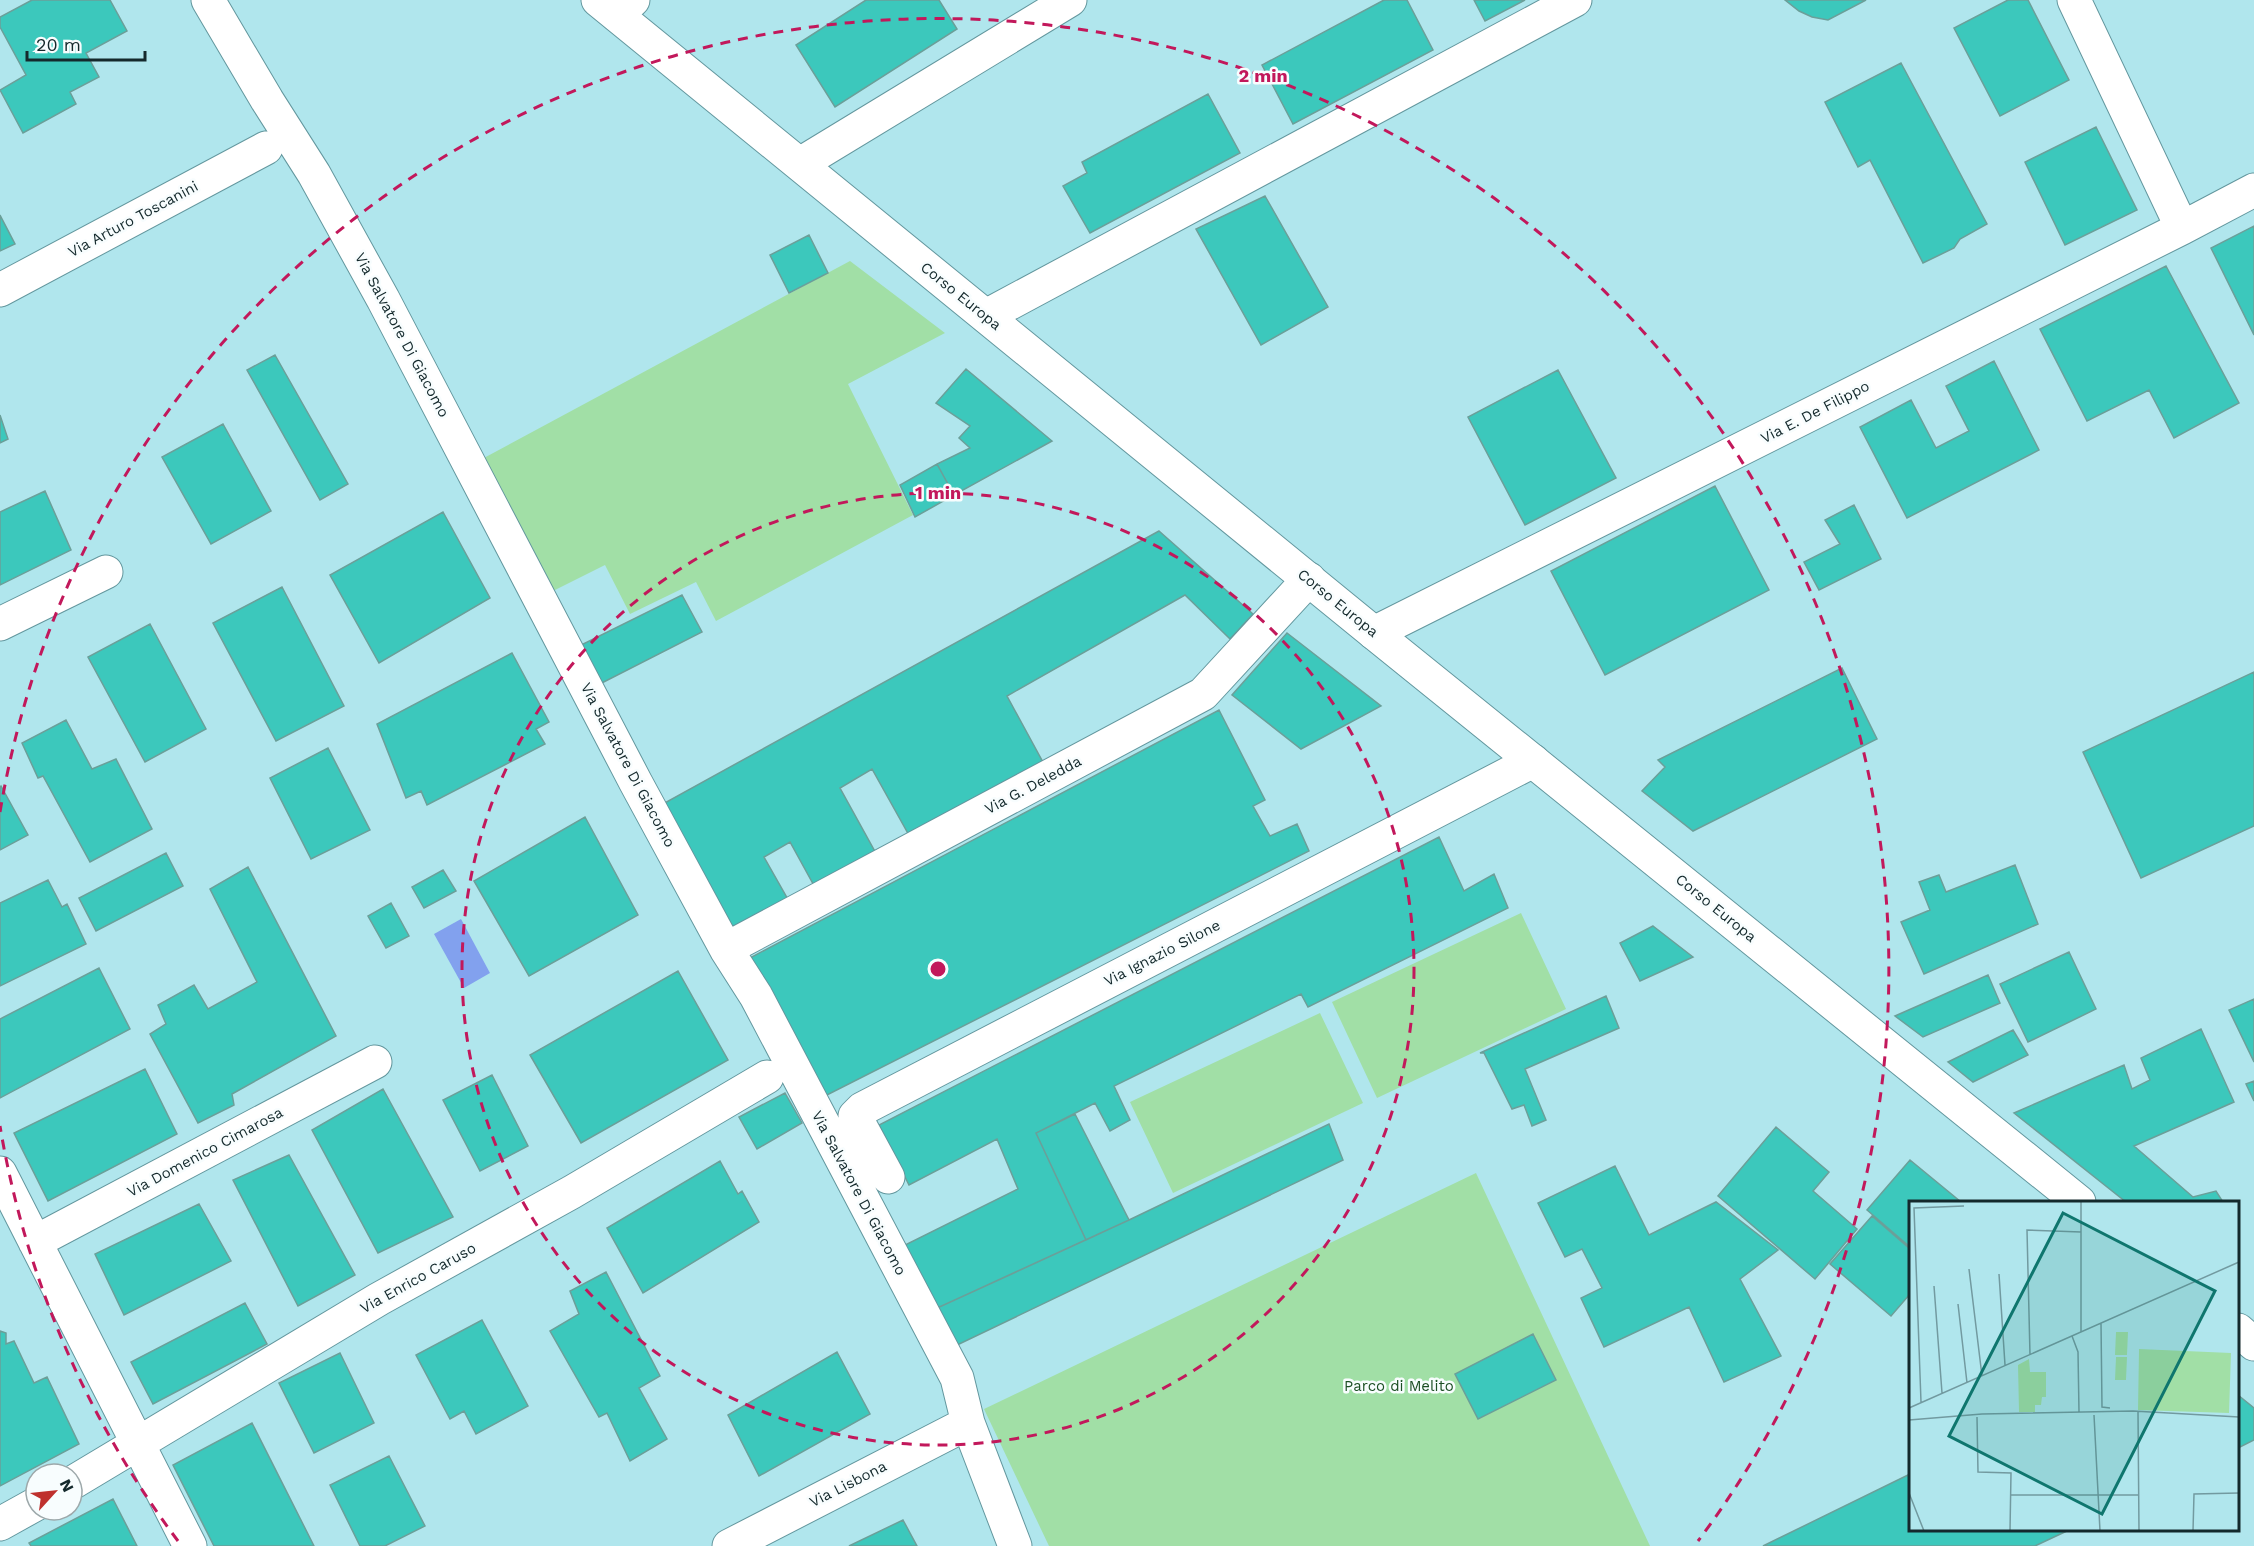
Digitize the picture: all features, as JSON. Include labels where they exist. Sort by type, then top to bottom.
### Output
[{"type":"street","name":"Via Salvatore Di Giacomo","points":[[208,0],[314,174],[383,299],[636,783],[726,949],[756,996],[957,1378],[968,1423],[1015,1546]]},
{"type":"street","points":[[800,164],[1070,0]]},
{"type":"street","points":[[986,316],[1575,0]]},
{"type":"street","points":[[2074,0],[2182,228]]},
{"type":"street","name":"Corso Europa","points":[[616,5],[800,164],[1374,633],[2077,1201]]},
{"type":"street","name":"Via Arturo Toscanini","points":[[0,290],[266,148]]},
{"type":"street","name":"Via E. De Filippo","points":[[1374,633],[2254,190]]},
{"type":"street","points":[[0,624],[106,572]]},
{"type":"street","name":"Via G. Deledda","points":[[726,949],[1203,694],[1308,579]]},
{"type":"street","name":"Via Ignazio Silone","points":[[888,1177],[855,1116],[862,1108],[1533,761]]},
{"type":"street","name":"Via Domenico Cimarosa","points":[[35,1242],[375,1062]]},
{"type":"street","name":"Via Enrico Caruso","points":[[84,1476],[379,1299],[572,1192],[767,1077]]},
{"type":"street","points":[[0,1173],[190,1546]]},
{"type":"street","points":[[2239,1331],[2254,1344]]},
{"type":"street","name":"Via Lisbona","points":[[729,1546],[968,1423]]},
{"type":"street","points":[[0,1524],[24,1510]]},
{"type":"green space","points":[[850,261],[945,333],[848,384],[913,515],[716,621],[696,582],[630,614],[605,565],[549,593],[482,459]]},
{"type":"green space","points":[[1521,913],[1566,1009],[1377,1098],[1332,1002]]},
{"type":"green space","points":[[1320,1013],[1363,1103],[1173,1193],[1130,1102]]},
{"type":"green space","name":"Parco di Melito","points":[[1476,1173],[1650,1546],[1049,1546],[984,1409]]},
{"type":"water","points":[[461,919],[490,973],[464,988],[434,934]]},
{"type":"building","points":[[32,0],[110,0],[127,31],[86,53],[99,77],[70,92],[76,104],[23,133],[0,90],[26,75],[0,27],[0,17]]},
{"type":"building","points":[[866,0],[939,0],[957,29],[835,107],[796,45]]},
{"type":"building","points":[[1384,0],[1407,0],[1433,50],[1293,124],[1262,65]]},
{"type":"building","points":[[1474,0],[1525,0],[1485,21]]},
{"type":"building","points":[[1785,0],[1866,0],[1828,20],[1812,17],[1799,11]]},
{"type":"building","points":[[2008,0],[2028,0],[2069,80],[2000,116],[1954,28]]},
{"type":"building","points":[[1901,63],[1987,224],[1960,239],[1954,248],[1923,263],[1870,160],[1858,167],[1825,102]]},
{"type":"building","points":[[1208,94],[1240,153],[1090,233],[1063,186],[1087,173],[1082,162]]},
{"type":"building","points":[[2096,127],[2137,210],[2065,245],[2025,162]]},
{"type":"building","points":[[1265,196],[1328,307],[1261,345],[1196,229]]},
{"type":"building","points":[[0,215],[15,244],[0,251]]},
{"type":"building","points":[[2254,226],[2254,335],[2211,248]]},
{"type":"building","points":[[809,235],[828,273],[789,293],[770,255]]},
{"type":"building","points":[[2166,266],[2239,403],[2174,438],[2149,390],[2087,421],[2040,329]]},
{"type":"building","points":[[275,355],[348,484],[320,500],[247,370]]},
{"type":"building","points":[[1994,361],[2039,450],[1907,518],[1860,427],[1911,400],[1936,448],[1969,431],[1946,386]]},
{"type":"building","points":[[966,369],[1052,441],[954,495],[937,464],[970,448],[959,438],[970,426],[936,403]]},
{"type":"building","points":[[1558,370],[1616,478],[1525,525],[1468,417]]},
{"type":"building","points":[[0,415],[8,439],[0,443]]},
{"type":"building","points":[[223,424],[271,511],[211,544],[162,457]]},
{"type":"building","points":[[937,464],[954,495],[915,517],[900,485]]},
{"type":"building","points":[[1715,486],[1769,590],[1605,675],[1551,571]]},
{"type":"building","points":[[45,491],[71,550],[0,585],[0,512]]},
{"type":"building","points":[[1854,505],[1881,559],[1819,590],[1804,562],[1840,544],[1825,520]]},
{"type":"building","points":[[443,512],[490,598],[379,663],[330,575]]},
{"type":"building","points":[[1159,531],[1253,614],[1230,639],[1185,595],[1007,696],[1044,764],[910,837],[872,769],[840,788],[878,857],[817,891],[790,842],[764,857],[790,903],[733,935],[661,805]]},
{"type":"building","points":[[282,587],[344,706],[276,741],[213,623]]},
{"type":"building","points":[[682,595],[702,632],[594,687],[573,649]]},
{"type":"building","points":[[150,624],[206,729],[145,762],[88,657]]},
{"type":"building","points":[[1287,633],[1381,706],[1301,749],[1232,695]]},
{"type":"building","points":[[512,653],[549,722],[536,729],[545,744],[427,805],[421,791],[406,798],[377,724]]},
{"type":"building","points":[[1842,668],[1877,739],[1693,831],[1642,791],[1665,767],[1658,760]]},
{"type":"building","points":[[2254,672],[2254,826],[2141,878],[2083,752]]},
{"type":"building","points":[[1219,710],[1265,800],[1253,806],[1270,836],[1297,824],[1309,851],[821,1098],[746,960]]},
{"type":"building","points":[[66,720],[92,769],[116,759],[152,829],[90,862],[43,776],[38,778],[22,743]]},
{"type":"building","points":[[328,748],[370,830],[311,859],[270,778]]},
{"type":"building","points":[[0,787],[28,835],[0,850]]},
{"type":"building","points":[[585,817],[638,915],[529,976],[474,881]]},
{"type":"building","points":[[1439,837],[1464,891],[1494,874],[1508,908],[1308,1007],[1301,994],[1114,1086],[1130,1120],[1110,1131],[1095,1103],[1036,1133],[1086,1240],[935,1309],[901,1247],[1018,1189],[997,1139],[909,1185],[879,1125]]},
{"type":"building","points":[[166,853],[183,886],[96,931],[79,898]]},
{"type":"building","points":[[2015,865],[2038,924],[1924,974],[1901,922],[1930,910],[1919,882],[1939,875],[1946,892]]},
{"type":"building","points":[[248,867],[336,1036],[232,1094],[234,1105],[198,1123],[150,1034],[166,1024],[158,1005],[194,985],[208,1009],[257,982],[210,889]]},
{"type":"building","points":[[443,870],[456,891],[424,908],[412,887]]},
{"type":"building","points":[[48,880],[62,907],[67,904],[86,944],[0,986],[0,903]]},
{"type":"building","points":[[391,903],[409,936],[386,948],[368,916]]},
{"type":"building","points":[[1653,926],[1693,957],[1640,981],[1620,943]]},
{"type":"building","points":[[2069,952],[2096,1009],[2028,1042],[2000,984]]},
{"type":"building","points":[[99,968],[130,1029],[0,1098],[0,1019]]},
{"type":"building","points":[[678,971],[728,1060],[581,1143],[530,1055]]},
{"type":"building","points":[[1988,975],[2000,1003],[1923,1037],[1895,1016]]},
{"type":"building","points":[[1606,996],[1619,1028],[1525,1069],[1546,1120],[1532,1126],[1524,1105],[1512,1109],[1484,1053],[1480,1053]]},
{"type":"building","points":[[2254,999],[2254,1062],[2229,1010]]},
{"type":"building","points":[[2201,1029],[2234,1102],[2134,1146],[2193,1197],[2216,1191],[2222,1201],[2125,1201],[2014,1113],[2124,1065],[2132,1089],[2150,1080],[2141,1058]]},
{"type":"building","points":[[2013,1030],[2028,1055],[1973,1082],[1948,1062]]},
{"type":"building","points":[[145,1069],[177,1134],[48,1201],[14,1133]]},
{"type":"building","points":[[492,1075],[528,1146],[480,1171],[443,1100]]},
{"type":"building","points":[[2254,1081],[2254,1101],[2246,1084]]},
{"type":"building","points":[[383,1089],[453,1217],[378,1253],[312,1130]]},
{"type":"building","points":[[785,1093],[802,1123],[757,1149],[739,1117]]},
{"type":"building","points":[[1075,1114],[1129,1220],[1086,1240],[1036,1133]]},
{"type":"building","points":[[1329,1124],[1343,1160],[953,1347],[935,1309],[1129,1220]]},
{"type":"building","points":[[1776,1127],[1829,1172],[1813,1191],[1857,1229],[1815,1279],[1718,1196]]},
{"type":"building","points":[[289,1155],[355,1275],[298,1306],[233,1180]]},
{"type":"building","points":[[1910,1160],[1960,1201],[1909,1201],[1909,1246],[1867,1210]]},
{"type":"building","points":[[720,1161],[738,1194],[742,1191],[759,1222],[643,1293],[607,1228]]},
{"type":"building","points":[[1615,1166],[1649,1235],[1716,1202],[1778,1250],[1740,1279],[1781,1356],[1724,1382],[1689,1307],[1604,1347],[1581,1298],[1602,1288],[1582,1249],[1565,1257],[1538,1203]]},
{"type":"building","points":[[199,1204],[231,1261],[124,1315],[95,1254]]},
{"type":"building","points":[[1872,1216],[1909,1248],[1909,1295],[1891,1316],[1830,1264]]},
{"type":"building","points":[[606,1272],[660,1376],[639,1388],[667,1439],[630,1461],[607,1413],[599,1417],[550,1331],[579,1314],[570,1291]]},
{"type":"building","points":[[245,1303],[267,1344],[153,1404],[131,1362]]},
{"type":"building","points":[[482,1320],[528,1406],[476,1434],[464,1411],[450,1419],[416,1355]]},
{"type":"building","points":[[0,1331],[6,1333],[6,1344],[14,1341],[34,1383],[47,1377],[79,1444],[45,1462],[24,1462],[24,1473],[0,1486]]},
{"type":"building","points":[[1533,1334],[1556,1380],[1478,1419],[1455,1374]]},
{"type":"building","points":[[837,1352],[870,1414],[759,1476],[728,1415]]},
{"type":"building","points":[[340,1353],[374,1423],[314,1453],[279,1383]]},
{"type":"building","points":[[2239,1396],[2254,1408],[2254,1440],[2239,1448]]},
{"type":"building","points":[[252,1423],[314,1546],[214,1546],[173,1465]]},
{"type":"building","points":[[389,1456],[425,1526],[385,1546],[360,1546],[330,1485]]},
{"type":"building","points":[[1909,1474],[1909,1531],[2067,1531],[2035,1546],[1763,1546]]},
{"type":"building","points":[[113,1499],[137,1546],[31,1546],[29,1543],[69,1522],[84,1522],[84,1514]]},
{"type":"building","points":[[903,1520],[917,1546],[849,1546]]}]
